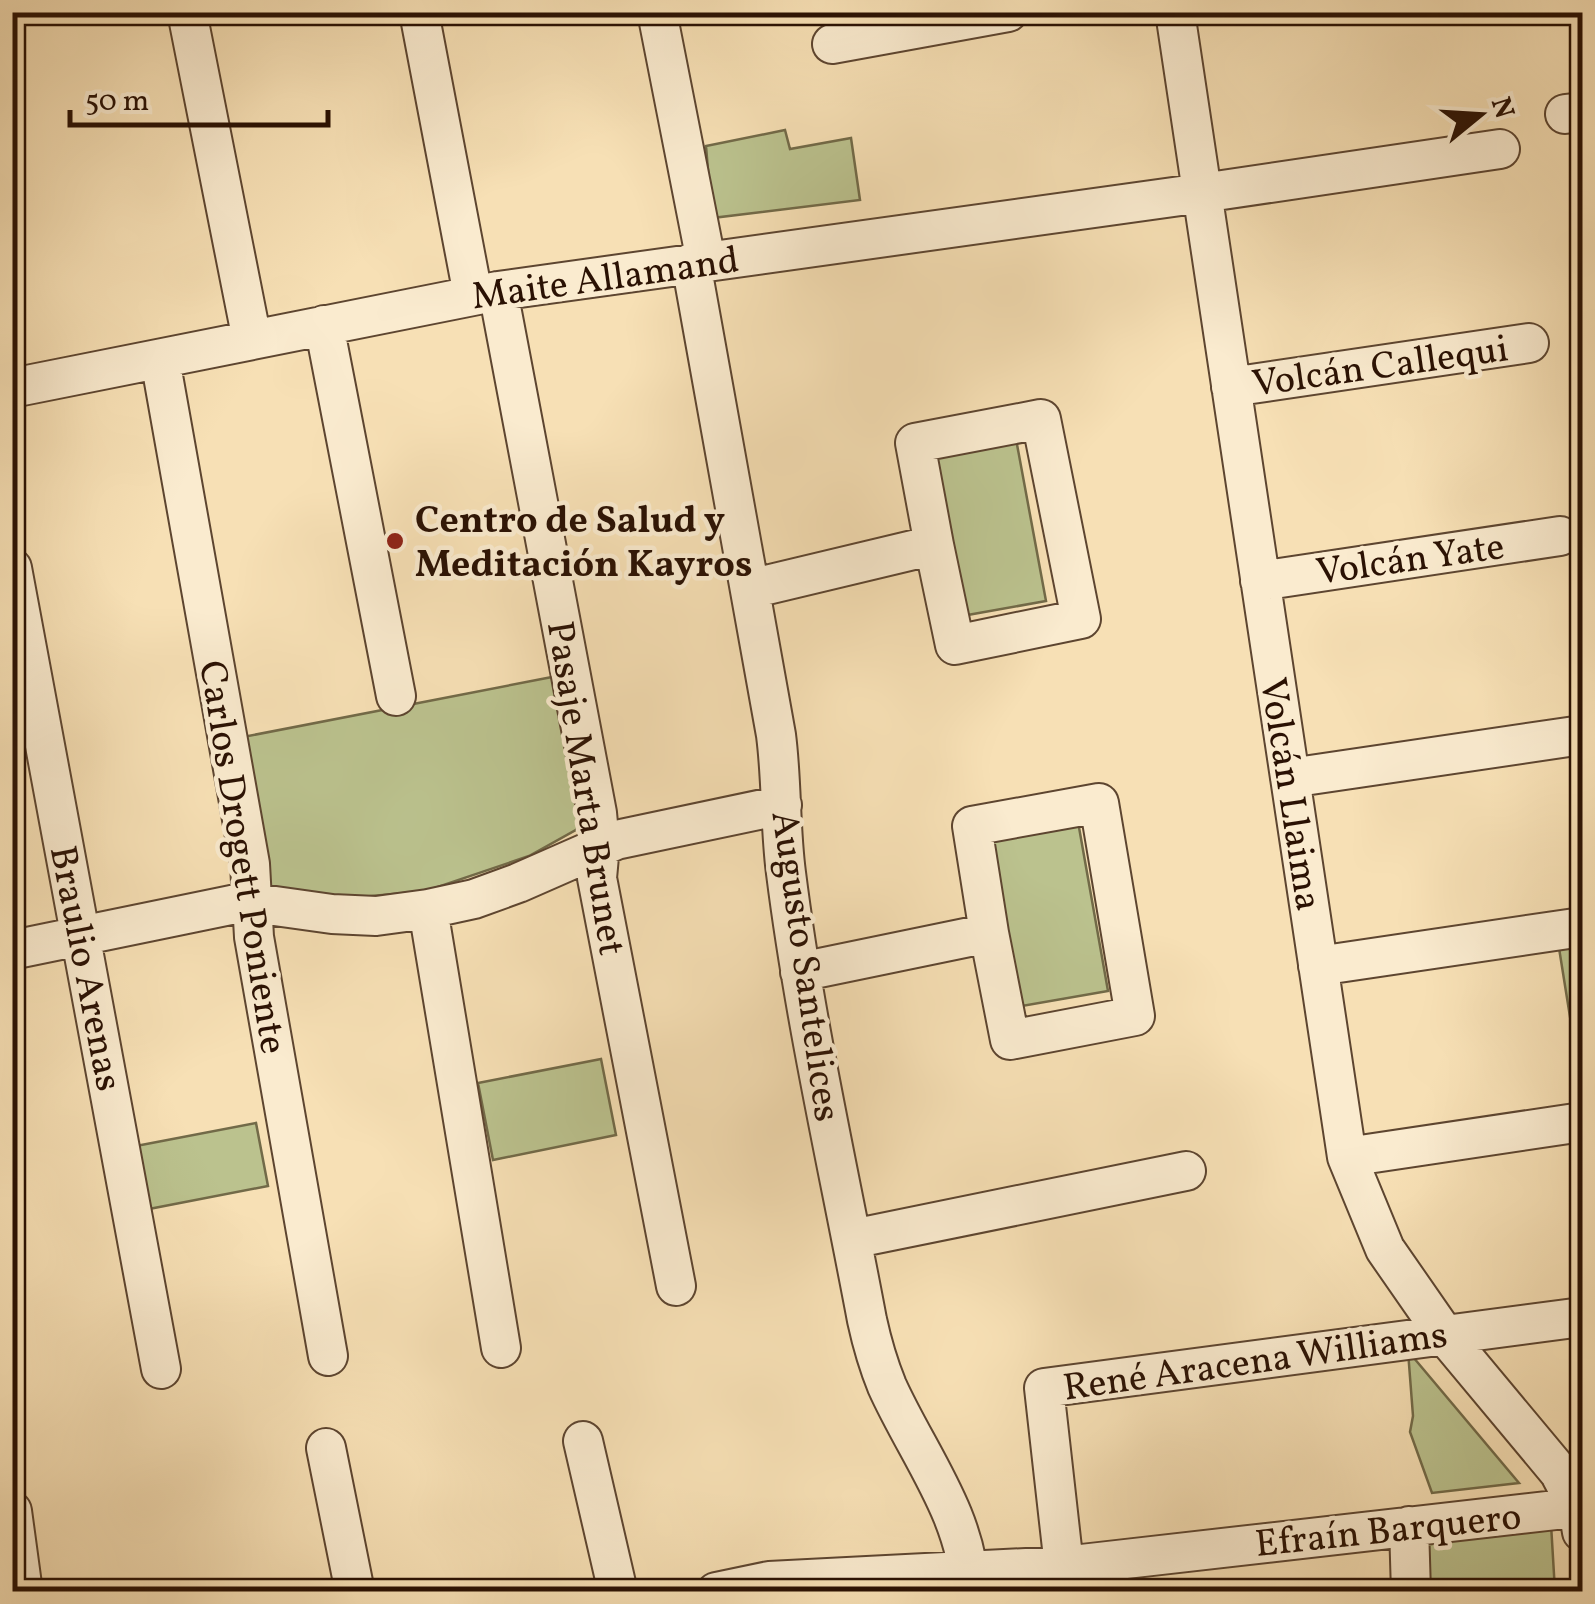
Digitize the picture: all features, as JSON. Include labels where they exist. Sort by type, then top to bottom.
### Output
[{"type":"street","points":[[187,12],[252,340]]},
{"type":"street","name":"Pasaje Marta Brunet","points":[[419,12],[486,293],[598,813],[598,878],[676,1286]]},
{"type":"street","name":"Augusto Santelices","points":[[658,12],[776,735],[785,868],[800,972],[874,1351],[889,1390],[952,1514],[970,1582]]},
{"type":"street","points":[[832,44],[1008,12]]},
{"type":"street","name":"Volcán Llaima","points":[[1175,12],[1347,1157],[1385,1249],[1444,1334],[1559,1472],[1581,1516]]},
{"type":"street","name":"Maite Allamand","points":[[12,388],[486,293],[1500,148]]},
{"type":"street","points":[[324,325],[396,696]]},
{"type":"street","name":"Volcán Callequi","points":[[1231,387],[1530,343]]},
{"type":"street","name":"Carlos Drogett Poniente","points":[[160,359],[250,864],[254,937],[328,1356]]},
{"type":"street","points":[[1041,419],[1081,618],[955,645],[934,545],[915,443],[1041,419]]},
{"type":"street","name":"Volcán Yate","points":[[1260,580],[1560,536]]},
{"type":"street","points":[[750,589],[934,545]]},
{"type":"street","name":"Braulio Arenas","points":[[12,568],[162,1369]]},
{"type":"street","points":[[1290,778],[1582,735]]},
{"type":"street","points":[[1099,802],[1135,1016],[1010,1040],[988,934],[972,826],[1099,802]]},
{"type":"street","points":[[12,950],[231,905],[254,903],[376,916],[428,908],[474,899],[518,883],[600,844],[782,805]]},
{"type":"street","points":[[428,908],[501,1348]]},
{"type":"street","points":[[1318,966],[1582,927]]},
{"type":"street","points":[[800,972],[988,934]]},
{"type":"street","points":[[1347,1157],[1582,1122]]},
{"type":"street","points":[[852,1238],[1186,1172]]},
{"type":"street","name":"René Aracena Williams","points":[[1064,1566],[1044,1388],[1582,1318]]},
{"type":"street","points":[[583,1441],[618,1592]]},
{"type":"street","points":[[326,1448],[354,1591]]},
{"type":"street","points":[[12,1511],[23,1592]]},
{"type":"street","name":"Efraín Barquero","points":[[716,1592],[769,1581],[970,1582],[1064,1566],[1408,1526],[1581,1516]]},
{"type":"street","points":[[1408,1526],[1412,1592]]},
{"type":"green space","points":[[785,130],[790,149],[851,138],[860,200],[712,218],[706,146]]},
{"type":"green space","points":[[1016,439],[1046,601],[962,616],[932,455]]},
{"type":"green space","points":[[552,677],[581,827],[529,856],[426,891],[350,898],[267,886],[243,737]]},
{"type":"green space","points":[[1077,816],[1108,991],[1016,1007],[985,833]]},
{"type":"green space","points":[[1582,944],[1582,1092],[1559,948]]},
{"type":"green space","points":[[601,1059],[616,1135],[493,1160],[478,1083]]},
{"type":"green space","points":[[256,1123],[268,1186],[149,1209],[136,1146]]},
{"type":"green space","points":[[1408,1351],[1519,1483],[1432,1493],[1410,1432],[1413,1416]]},
{"type":"green space","points":[[1551,1524],[1555,1591],[1429,1591],[1425,1536]]},
{"type":"place","name":"Centro de Salud y Meditación Kayros","points":[[395,541]]}]
